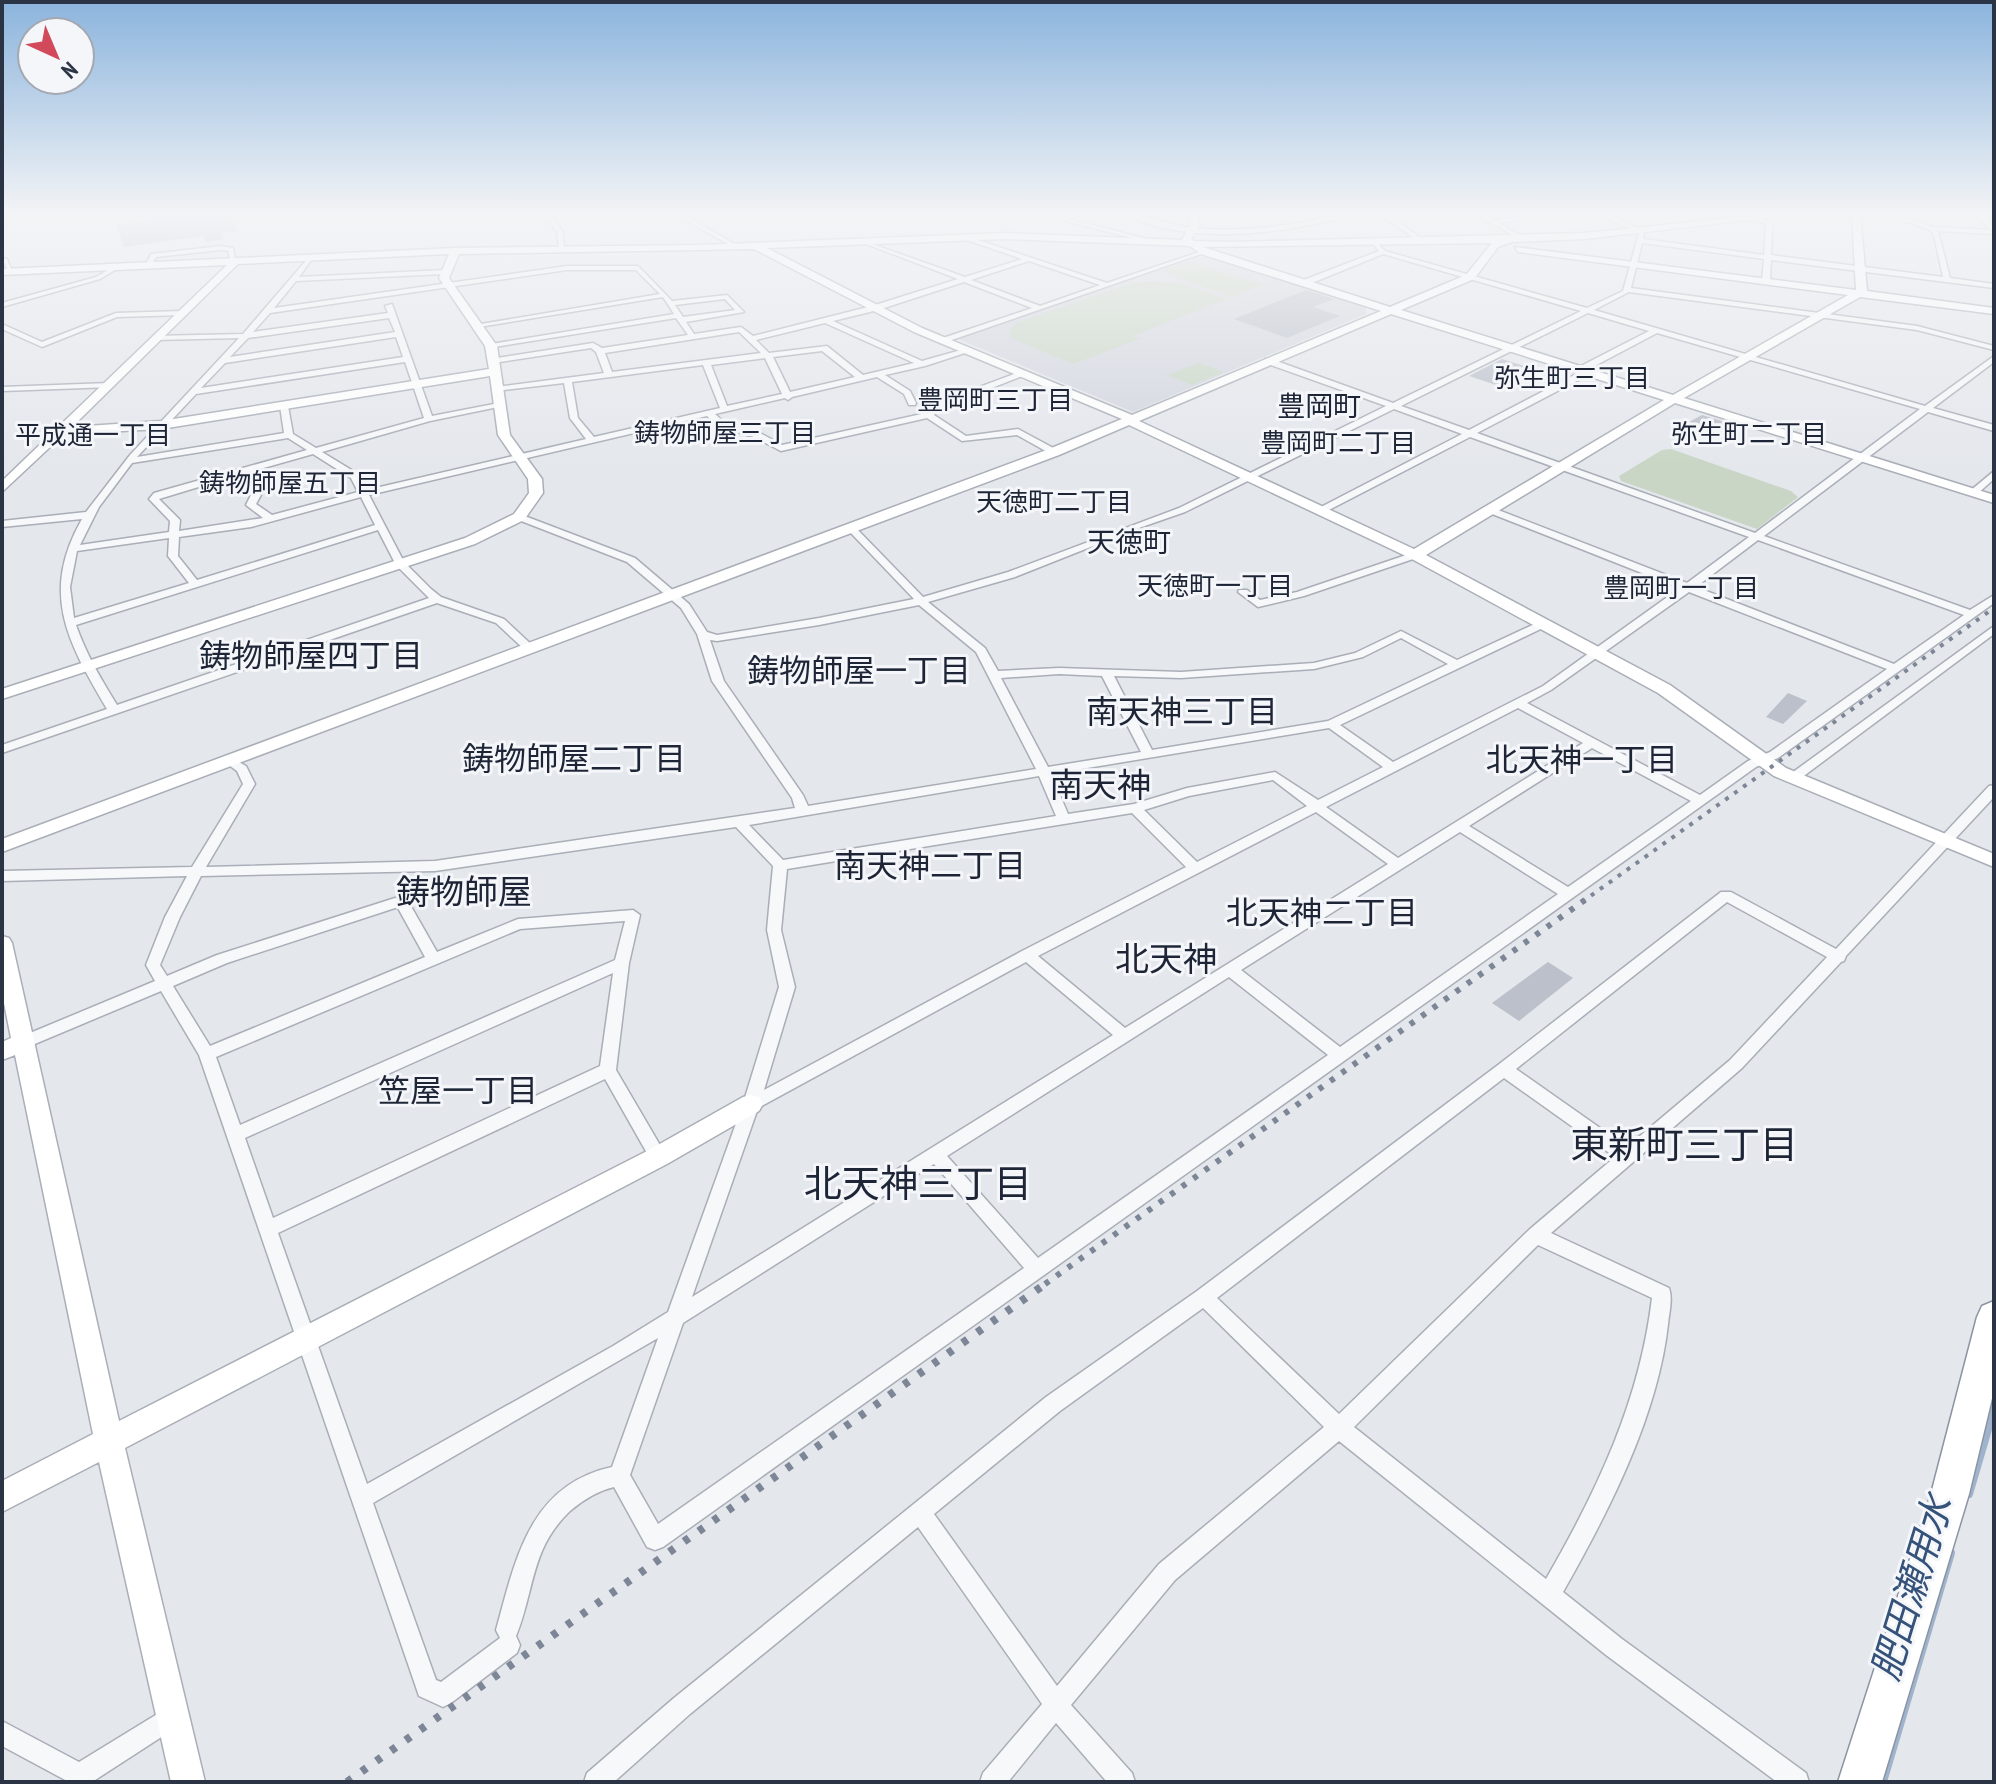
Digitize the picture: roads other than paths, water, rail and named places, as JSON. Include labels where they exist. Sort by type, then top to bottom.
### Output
[{"type":"highway","points":[[1860,1782],[1950,1494],[1994,1317]]},
{"type":"street","points":[[2,305],[30,297]]},
{"type":"street","points":[[4,484],[198,297]]},
{"type":"street","points":[[114,710],[88,666],[71,623],[65,588],[72,549],[89,515],[130,461],[278,297]]},
{"type":"street","points":[[266,311],[362,297]]},
{"type":"street","points":[[386,297],[429,419]]},
{"type":"street","points":[[2,694],[470,541],[519,517],[536,493],[535,479],[504,435],[491,346],[457,297]]},
{"type":"street","points":[[479,325],[668,299],[720,297]]},
{"type":"street","points":[[491,346],[680,317],[740,312],[727,297]]},
{"type":"street","points":[[854,297],[943,341],[1130,420],[1415,555],[1664,689],[1763,761],[1793,778],[1994,861]]},
{"type":"street","points":[[751,339],[910,297]]},
{"type":"street","points":[[1011,297],[1039,308]]},
{"type":"street","points":[[943,341],[1070,297]]},
{"type":"street","points":[[1349,297],[1994,499]]},
{"type":"street","points":[[2,846],[1054,452],[1420,297]]},
{"type":"street","points":[[1538,297],[1994,428]]},
{"type":"street","points":[[703,634],[717,638],[840,619],[987,583],[1139,523],[1182,510],[1615,297]]},
{"type":"street","points":[[1685,297],[1927,330],[1994,348]]},
{"type":"street","points":[[1243,592],[1258,604],[1272,601],[1415,555],[1850,297]]},
{"type":"street","points":[[1890,297],[1994,311]]},
{"type":"street","points":[[668,299],[692,336]]},
{"type":"street","points":[[2,326],[42,345],[116,315],[182,313]]},
{"type":"street","points":[[156,338],[243,336],[392,315]]},
{"type":"street","points":[[827,321],[922,364]]},
{"type":"street","points":[[600,351],[741,329],[769,357],[788,397]]},
{"type":"street","points":[[1322,510],[1655,331]]},
{"type":"street","points":[[221,361],[399,334]]},
{"type":"street","points":[[60,431],[161,425],[416,385],[593,345],[600,351],[609,376]]},
{"type":"street","points":[[496,389],[824,348],[862,379]]},
{"type":"street","points":[[72,549],[271,519],[365,493],[879,375],[965,350]]},
{"type":"street","points":[[2,1497],[658,1157],[1027,955],[1520,704],[1598,653],[1689,587],[1994,358]]},
{"type":"street","points":[[193,392],[407,359]]},
{"type":"street","points":[[1268,361],[1972,614]]},
{"type":"street","points":[[707,365],[725,411]]},
{"type":"street","points":[[710,414],[722,425],[757,435],[781,448],[929,415],[937,406],[1022,373]]},
{"type":"street","points":[[879,375],[907,393],[912,403]]},
{"type":"street","points":[[568,380],[574,418],[592,441]]},
{"type":"street","points":[[2,389],[109,385]]},
{"type":"street","points":[[2,402],[17,389]]},
{"type":"street","points":[[284,406],[289,435]]},
{"type":"street","points":[[195,584],[173,556],[175,520],[154,499],[157,495],[429,419],[499,406]]},
{"type":"street","points":[[929,415],[965,439],[1018,432],[1054,452]]},
{"type":"street","points":[[130,461],[289,435],[355,476],[400,563],[437,599],[490,615],[529,648]]},
{"type":"street","points":[[240,471],[256,495],[251,505],[271,519]]},
{"type":"street","points":[[1973,493],[1994,474]]},
{"type":"street","points":[[1490,510],[1896,669]]},
{"type":"street","points":[[2,524],[89,515]]},
{"type":"street","points":[[519,517],[611,550],[631,560],[673,594],[694,617],[703,634],[718,681],[798,798],[803,811]]},
{"type":"street","points":[[71,623],[382,526]]},
{"type":"street","points":[[851,528],[930,610],[981,650],[1044,772],[1063,817]]},
{"type":"street","points":[[739,822],[780,865],[774,930],[787,987],[751,1104],[619,1476],[655,1539],[1752,764],[1763,761],[1994,598]]},
{"type":"street","points":[[2,749],[437,599]]},
{"type":"street","points":[[2,876],[458,864],[1149,755],[1331,724],[1543,624]]},
{"type":"street","points":[[1793,778],[1994,629]]},
{"type":"street","points":[[994,675],[1059,671],[1181,675],[1314,666],[1359,655],[1401,634],[1458,665]]},
{"type":"street","points":[[1107,674],[1149,755]]},
{"type":"street","points":[[1520,704],[1701,801]]},
{"type":"street","points":[[1331,724],[1393,768]]},
{"type":"street","points":[[360,1499],[620,1352],[1593,742]]},
{"type":"street","points":[[228,760],[242,769],[249,784],[195,873],[163,935],[153,965],[207,1054],[427,1688],[443,1695],[508,1637],[532,1545],[563,1503],[598,1479],[619,1476]]},
{"type":"street","points":[[780,865],[1063,817],[1135,808],[1187,792],[1275,776],[1397,864]]},
{"type":"street","points":[[992,1782],[1167,1572],[1339,1428],[1536,1235],[1736,1064],[1994,789]]},
{"type":"street","points":[[1135,808],[1196,869]]},
{"type":"street","points":[[1460,826],[1569,894]]},
{"type":"street","points":[[596,1782],[764,1638],[921,1514],[1053,1404],[1204,1297],[1504,1069],[1726,895],[1839,957]]},
{"type":"street","points":[[13,1047],[222,959],[395,903],[403,904],[434,959]]},
{"type":"street","points":[[207,1054],[518,924],[633,915],[622,963],[608,1070],[658,1157]]},
{"type":"street","points":[[2,943],[13,1047],[188,1782]]},
{"type":"street","points":[[1027,955],[1124,1036]]},
{"type":"street","points":[[235,1135],[622,963]]},
{"type":"street","points":[[1230,970],[1340,1055]]},
{"type":"street","points":[[1504,1069],[1627,1157]]},
{"type":"street","points":[[268,1229],[608,1070]]},
{"type":"street","points":[[937,1156],[1036,1269]]},
{"type":"street","points":[[1536,1235],[1662,1294],[1648,1374],[1628,1435],[1573,1554],[1549,1595]]},
{"type":"street","points":[[1204,1297],[1339,1428],[1549,1595],[1797,1782]]},
{"type":"street","points":[[921,1514],[1056,1705],[1123,1782]]},
{"type":"street","points":[[2,1733],[78,1774],[90,1771],[172,1717]]},
{"type":"waterway","name":"肥田瀬用水","points":[[1969,1494],[1994,1409]]},
{"type":"waterway","name":"肥田瀬用水","points":[[1883,1782],[1951,1553]]},
{"type":"railway","points":[[1582,902],[1994,608]]},
{"type":"railway","points":[[1045,1284],[1585,900]]},
{"type":"railway","points":[[347,1782],[1048,1282]]},
{"type":"district","name":"弥生町三丁目","points":[[1572,378]]},
{"type":"district","name":"豊岡町三丁目","points":[[995,400]]},
{"type":"district","name":"豊岡町","points":[[1319,406]]},
{"type":"district","name":"鋳物師屋三丁目","points":[[725,433]]},
{"type":"district","name":"弥生町二丁目","points":[[1749,434]]},
{"type":"district","name":"平成通一丁目","points":[[93,435]]},
{"type":"district","name":"豊岡町二丁目","points":[[1338,443]]},
{"type":"district","name":"鋳物師屋五丁目","points":[[290,483]]},
{"type":"district","name":"天徳町二丁目","points":[[1054,502]]},
{"type":"district","name":"天徳町","points":[[1129,542]]},
{"type":"district","name":"天徳町一丁目","points":[[1215,586]]},
{"type":"district","name":"豊岡町一丁目","points":[[1681,588]]},
{"type":"district","name":"鋳物師屋四丁目","points":[[311,656]]},
{"type":"district","name":"鋳物師屋一丁目","points":[[859,671]]},
{"type":"district","name":"南天神三丁目","points":[[1182,712]]},
{"type":"district","name":"鋳物師屋二丁目","points":[[574,759]]},
{"type":"district","name":"北天神一丁目","points":[[1582,760]]},
{"type":"district","name":"南天神","points":[[1100,785]]},
{"type":"district","name":"南天神二丁目","points":[[930,866]]},
{"type":"district","name":"鋳物師屋","points":[[464,892]]},
{"type":"district","name":"北天神二丁目","points":[[1322,913]]},
{"type":"district","name":"北天神","points":[[1166,959]]},
{"type":"district","name":"笠屋一丁目","points":[[458,1091]]},
{"type":"district","name":"東新町三丁目","points":[[1684,1145]]},
{"type":"district","name":"北天神三丁目","points":[[918,1184]]}]
